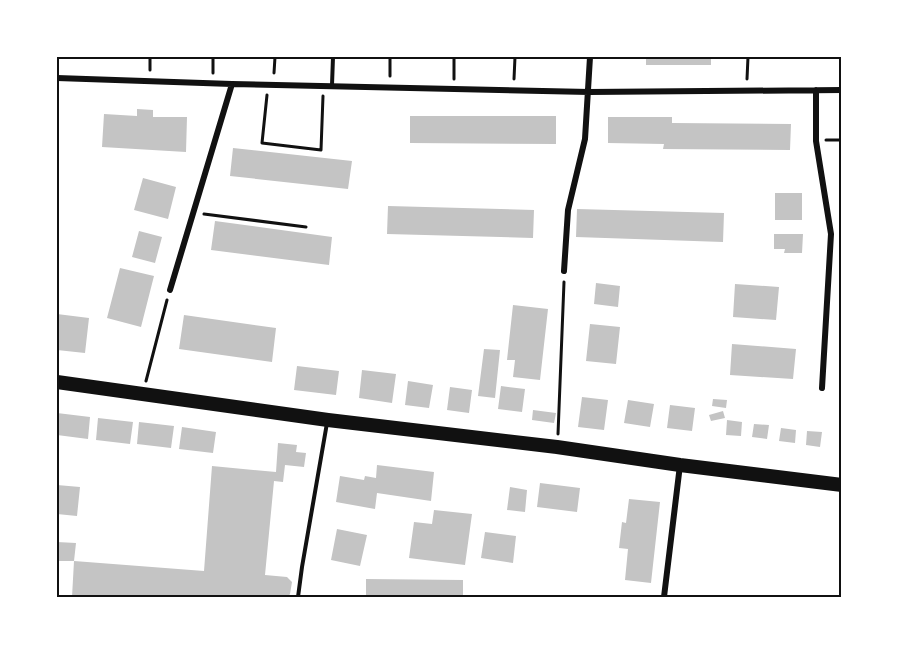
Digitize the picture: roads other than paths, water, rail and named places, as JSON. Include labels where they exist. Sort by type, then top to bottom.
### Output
[{"type":"main road","points":[[57,382],[328,420],[557,447],[842,485]]},
{"type":"street","points":[[564,271],[568,210],[585,139],[590,57]]},
{"type":"street","points":[[57,78],[589,92],[842,90]]},
{"type":"street","points":[[170,290],[232,84]]},
{"type":"street","points":[[816,90],[816,141],[831,234],[822,388]]},
{"type":"street","points":[[664,597],[680,465]]},
{"type":"lane","points":[[332,85],[333,57]]},
{"type":"lane","points":[[298,597],[328,420]]}]
